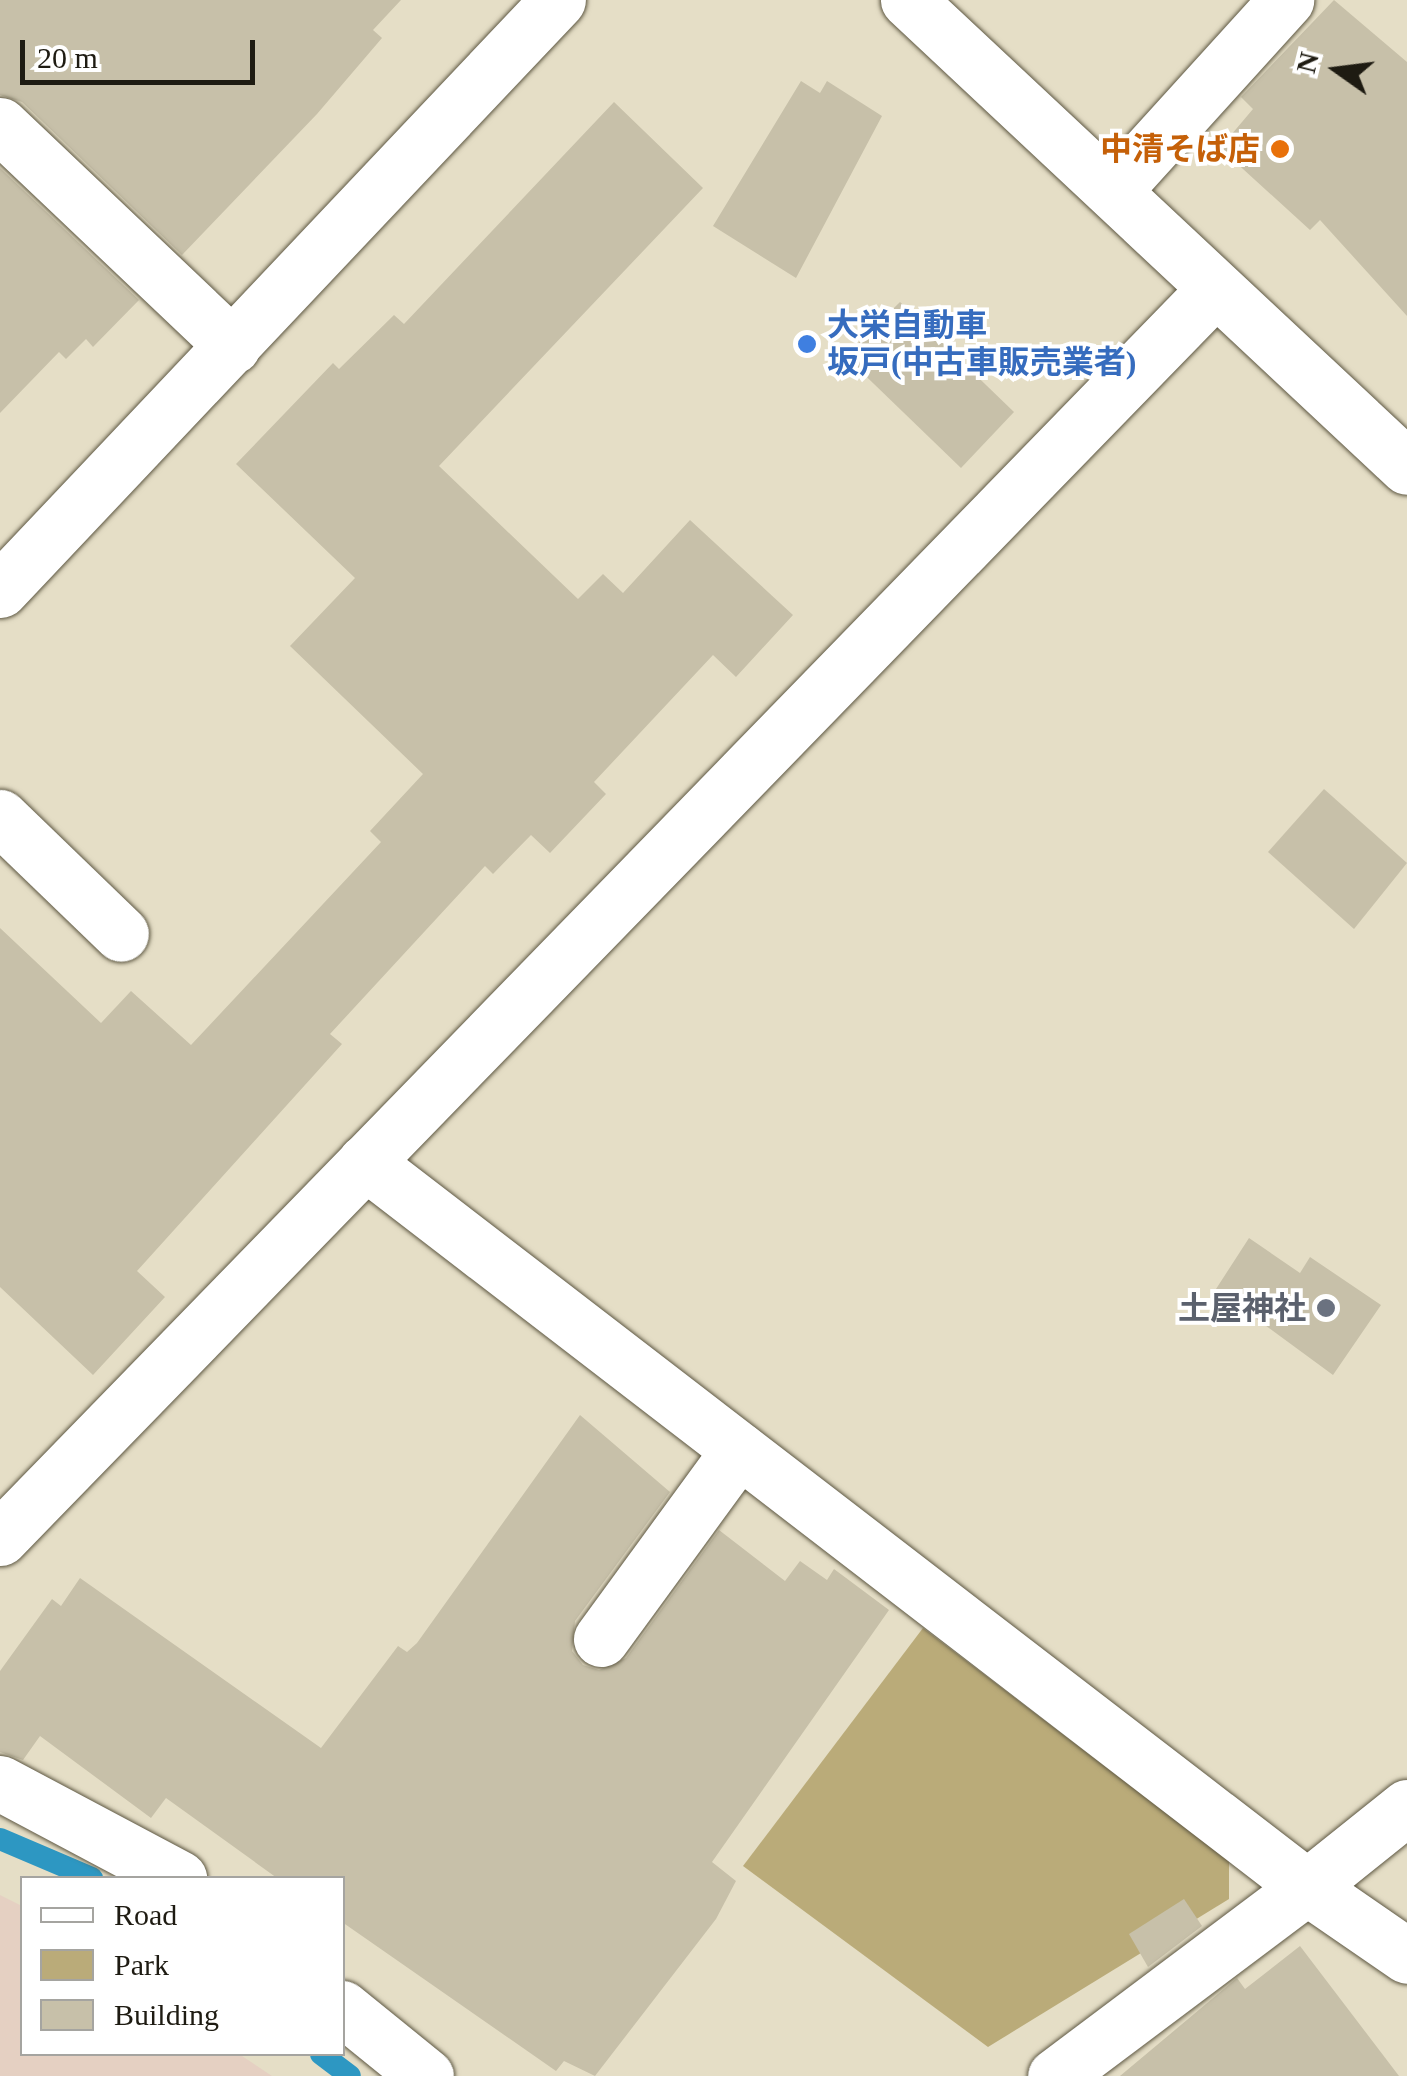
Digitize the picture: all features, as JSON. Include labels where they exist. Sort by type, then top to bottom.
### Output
[{"type":"street","points":[[0,590],[558,0]]},
{"type":"street","points":[[908,0],[1114,191],[1212,292],[1402,453]]},
{"type":"street","points":[[1114,191],[1286,0]]},
{"type":"street","points":[[0,125],[233,346]]},
{"type":"street","points":[[0,1538],[1212,292]]},
{"type":"street","points":[[0,817],[121,934]]},
{"type":"street","points":[[365,1162],[1307,1887],[1407,1956]]},
{"type":"street","points":[[601,1639],[739,1450]]},
{"type":"street","points":[[0,1783],[175,1876]]},
{"type":"street","points":[[1055,2076],[1407,1807]]},
{"type":"street","points":[[345,2010],[426,2076]]},
{"type":"shaded area","points":[[0,1895],[20,1905],[20,2056],[242,2056],[272,2076],[0,2076]]},
{"type":"green space","points":[[923,1628],[1229,1861],[1229,1899],[988,2047],[743,1866]]},
{"type":"building","points":[[0,0],[401,0],[373,30],[382,38],[317,114],[182,255],[22,102],[0,95]]},
{"type":"building","points":[[1334,0],[1407,62],[1407,316],[1320,220],[1310,230],[1220,148],[1253,109],[1241,97]]},
{"type":"building","points":[[801,81],[820,93],[827,81],[882,116],[796,278],[713,226]]},
{"type":"building","points":[[614,102],[703,188],[439,466],[578,599],[603,574],[623,593],[690,520],[793,615],[736,677],[713,655],[594,782],[606,794],[550,853],[531,835],[493,874],[485,866],[330,1034],[342,1044],[137,1271],[165,1297],[93,1375],[0,1287],[0,928],[101,1023],[131,991],[191,1045],[381,842],[370,831],[423,774],[290,646],[355,578],[236,464],[333,363],[339,369],[394,315],[404,324]]},
{"type":"building","points":[[0,168],[139,300],[93,347],[86,339],[66,359],[59,352],[0,413]]},
{"type":"building","points":[[900,302],[1014,412],[961,468],[845,356]]},
{"type":"building","points":[[1324,789],[1407,863],[1354,929],[1268,852]]},
{"type":"building","name":"土屋神社","points":[[1249,1238],[1300,1273],[1310,1257],[1381,1305],[1333,1375],[1216,1289]]},
{"type":"building","points":[[580,1415],[670,1492],[575,1621],[572,1651],[583,1665],[599,1670],[626,1658],[719,1530],[785,1581],[800,1561],[827,1580],[834,1569],[889,1610],[712,1862],[736,1881],[716,1919],[595,2076],[564,2061],[556,2071],[345,1924],[345,1876],[274,1876],[166,1798],[151,1818],[40,1736],[23,1760],[0,1752],[0,1671],[52,1599],[61,1606],[80,1578],[321,1748],[398,1646],[407,1652]]},
{"type":"building","points":[[1184,1899],[1202,1926],[1148,1967],[1129,1934]]},
{"type":"building","points":[[1300,1946],[1399,2076],[1120,2076],[1237,1978],[1245,1989]]},
{"type":"waterway","points":[[0,1839],[87,1876]]},
{"type":"waterway","points":[[324,2056],[350,2076]]},
{"type":"place","name":"中清そば店","points":[[1280,149]]},
{"type":"place","name":"大栄自動車 坂戸(中古車販売業者)","points":[[807,344]]},
{"type":"place","name":"土屋神社","points":[[1326,1308]]}]
